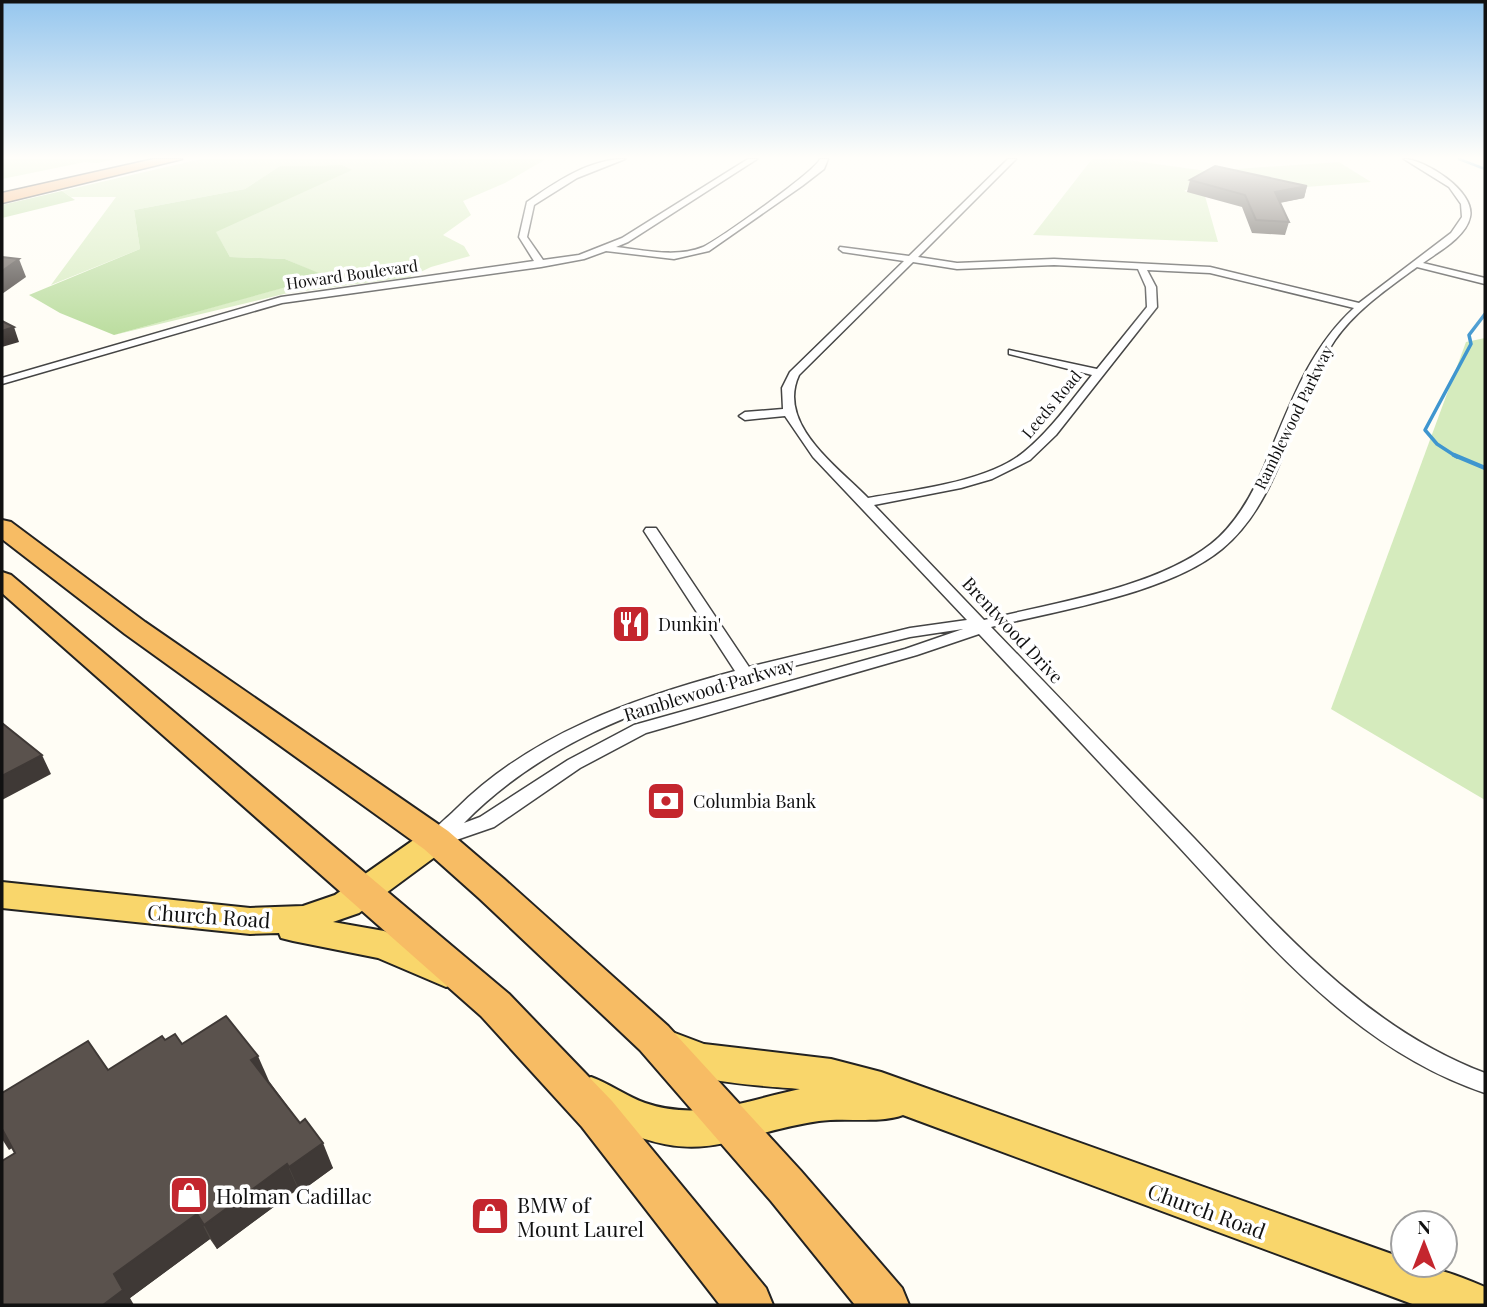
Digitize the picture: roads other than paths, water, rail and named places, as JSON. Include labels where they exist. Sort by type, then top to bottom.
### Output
[{"type":"highway","points":[[2,527],[135,628],[436,840],[654,1038],[885,1305]]},
{"type":"highway","points":[[2,580],[482,993],[560,1073],[662,1193],[749,1305]]},
{"type":"main road","name":"Church Road","points":[[2,895],[250,921],[322,915],[338,910],[366,893],[436,840]]},
{"type":"main road","points":[[250,921],[358,938],[384,945],[482,993]]},
{"type":"main road","name":"Church Road","points":[[654,1038],[685,1056],[704,1062],[831,1076],[881,1089],[1135,1184],[1475,1305]]},
{"type":"main road","name":"Church Road","points":[[560,1073],[616,1110],[665,1127],[713,1129],[780,1111],[830,1102],[887,1101],[940,1110]]},
{"type":"street","points":[[527,220],[523,237],[541,264]]},
{"type":"street","name":"Howard Boulevard","points":[[2,382],[68,360],[107,352],[281,300],[581,257],[625,240],[657,220]]},
{"type":"street","name":"Howard Boulevard","points":[[606,248],[674,256],[706,249],[747,220]]},
{"type":"street","points":[[745,416],[788,412],[785,391],[794,374],[951,220]]},
{"type":"street","name":"Ramblewood Parkway","points":[[436,840],[492,785],[547,750],[635,707],[744,673],[935,626],[981,625],[1157,577],[1216,547],[1237,525],[1266,477],[1291,415],[1333,336],[1363,307],[1460,229],[1463,220]]},
{"type":"street","points":[[843,249],[968,267],[1054,262],[1226,272],[1363,307]]},
{"type":"street","points":[[1416,264],[1485,281]]},
{"type":"street","name":"Leeds Road","points":[[865,503],[956,485],[1001,470],[1026,457],[1045,440],[1152,307],[1151,287],[1141,266]]},
{"type":"street","name":"Howard Boulevard","points":[[2,391],[79,366],[107,352]]},
{"type":"street","points":[[1013,352],[1099,373]]},
{"type":"street","name":"Brentwood Drive","points":[[788,412],[802,434],[865,503],[1301,964],[1356,1012],[1420,1052],[1485,1083]]},
{"type":"street","points":[[651,531],[759,694]]},
{"type":"street","name":"Ramblewood Parkway","points":[[436,840],[487,822],[574,764],[640,729],[933,645],[973,631],[981,625]]},
{"type":"waterway","points":[[1457,457],[1437,444],[1425,430],[1471,344],[1469,335],[1485,314]]},
{"type":"waterway","points":[[1454,455],[1485,468]]},
{"type":"place","name":"Dunkin'","points":[[631,624]]},
{"type":"place","name":"Columbia Bank","points":[[666,801]]},
{"type":"place","name":"Holman Cadillac","points":[[189,1195]]},
{"type":"place","name":"BMW of Mount Laurel","points":[[490,1216]]}]
